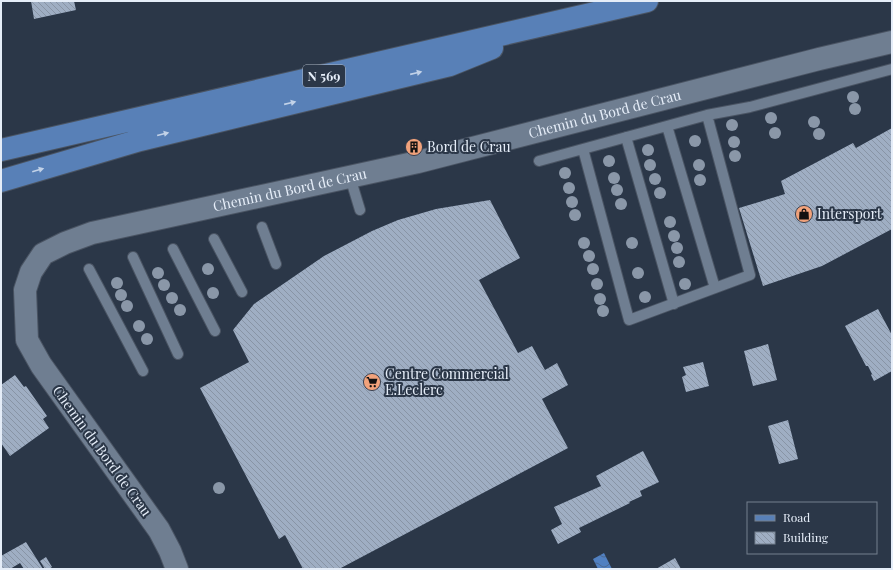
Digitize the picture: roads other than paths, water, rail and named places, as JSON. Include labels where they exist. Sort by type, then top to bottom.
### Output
[{"type":"main road","name":"N 569","points":[[1,149],[647,1]]},
{"type":"main road","name":"N 569","points":[[1,181],[140,140],[450,65],[555,22]]},
{"type":"street","name":"Chemin du Bord de Crau","points":[[177,569],[159,530],[40,365],[27,340],[25,290],[31,272],[43,254],[92,233],[418,162],[819,59],[892,42]]},
{"type":"lane","points":[[539,160],[707,115],[750,107],[892,69]]},
{"type":"lane","points":[[583,149],[629,320],[750,275],[707,115]]},
{"type":"lane","points":[[667,126],[715,288]]},
{"type":"lane","points":[[626,137],[674,304]]},
{"type":"lane","points":[[350,177],[360,210]]},
{"type":"lane","points":[[262,227],[276,264]]},
{"type":"lane","points":[[214,239],[242,292]]},
{"type":"lane","points":[[172,249],[215,331]]},
{"type":"lane","points":[[133,257],[178,354]]},
{"type":"lane","points":[[89,269],[143,371]]},
{"type":"water","points":[[604,553],[612,569],[598,569],[593,559]]},
{"type":"place","name":"Bord de Crau","points":[[414,147]]},
{"type":"place","name":"Intersport","points":[[804,214]]},
{"type":"place","name":"Centre Commercial E.Leclerc","points":[[372,382]]}]
